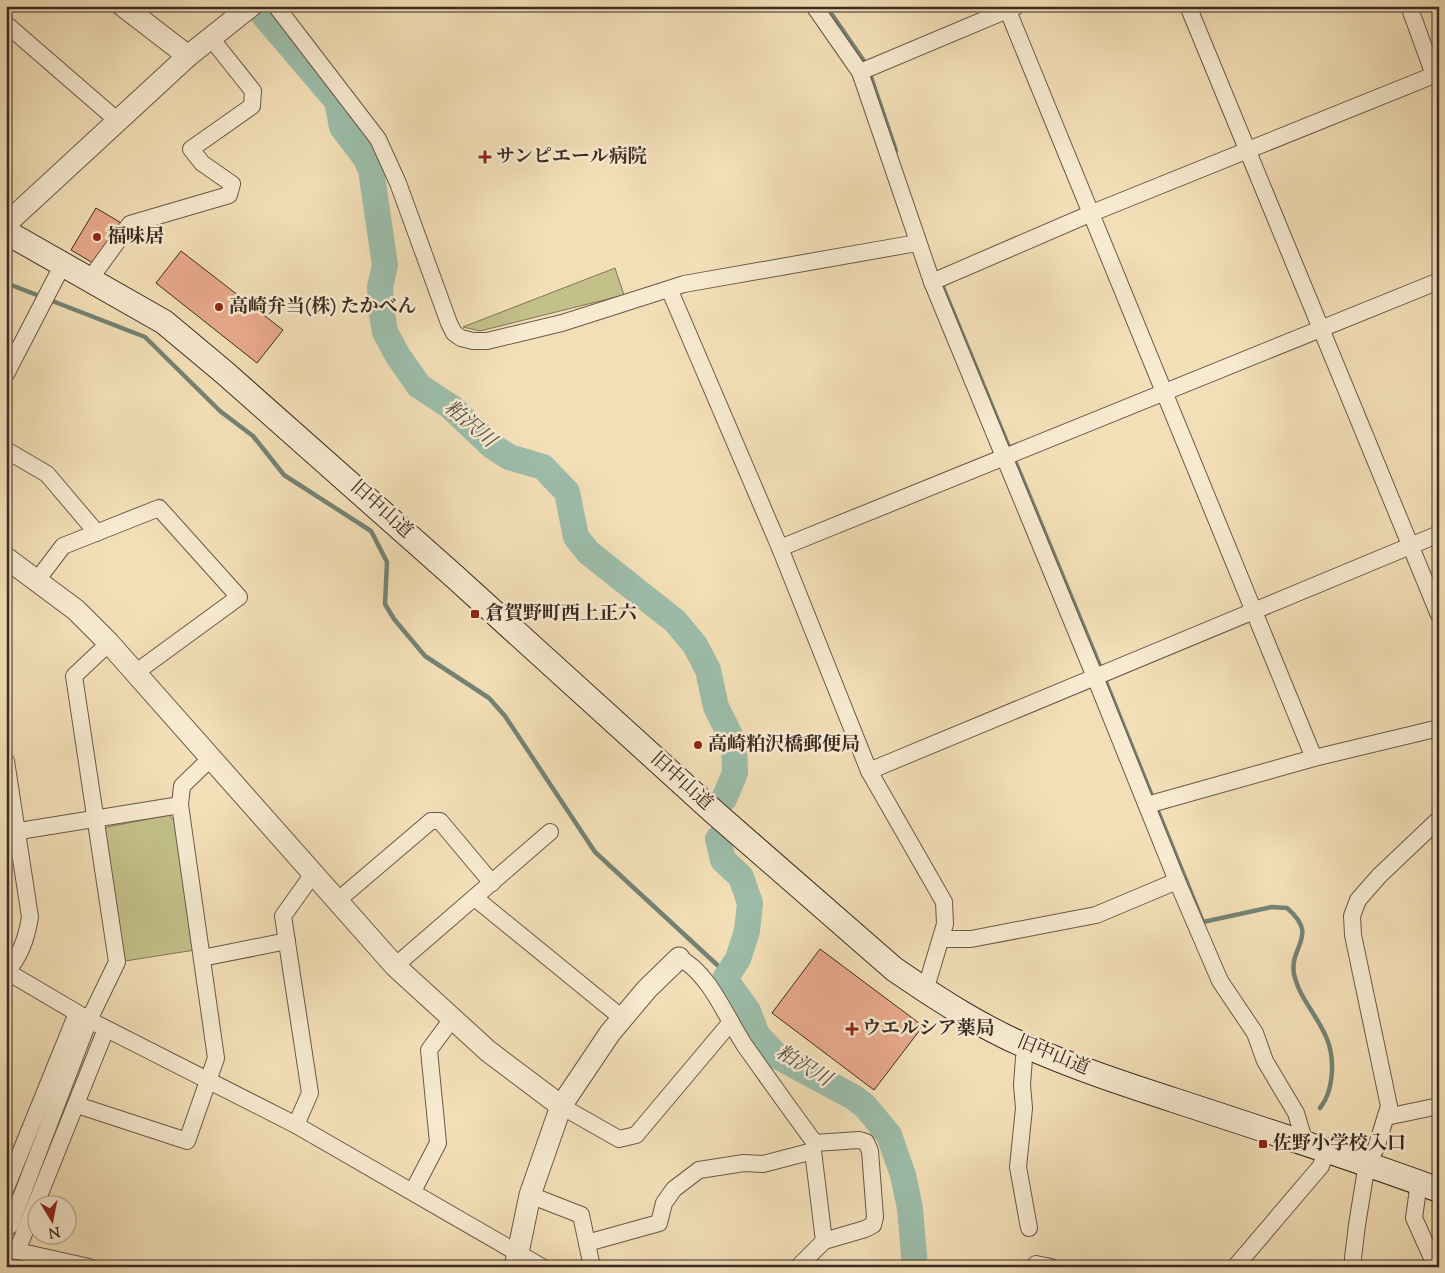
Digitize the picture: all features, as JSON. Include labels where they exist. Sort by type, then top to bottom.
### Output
[{"type":"main road","name":"旧中山道","points":[[6,232],[164,322],[225,373],[454,576],[714,812],[894,969],[925,991],[965,1016],[1030,1048],[1134,1087],[1367,1163],[1429,1186]]},
{"type":"street","points":[[123,6],[188,56]]},
{"type":"street","points":[[276,6],[378,139],[398,183],[454,333],[474,341],[487,341],[562,323],[670,291],[684,284],[917,243]]},
{"type":"street","points":[[814,6],[860,72],[917,243],[932,282],[1006,457],[1148,805],[1177,881],[1220,982],[1255,1033],[1265,1061],[1316,1147],[1321,1166],[1234,1267]]},
{"type":"street","points":[[1188,6],[1439,615]]},
{"type":"street","points":[[932,282],[1092,213],[1436,74],[1409,6]]},
{"type":"street","points":[[860,72],[1010,8],[1314,758]]},
{"type":"street","points":[[6,224],[188,56],[246,9]]},
{"type":"street","points":[[6,24],[118,121]]},
{"type":"street","points":[[90,279],[130,224],[229,195],[232,184],[202,163],[191,149],[252,106],[253,91],[210,37]]},
{"type":"street","points":[[6,374],[63,264]]},
{"type":"street","points":[[780,548],[1439,281]]},
{"type":"street","points":[[670,291],[780,548],[869,771],[944,902],[945,924],[942,939],[925,991]]},
{"type":"street","points":[[6,450],[47,474],[98,533]]},
{"type":"street","points":[[38,579],[63,546],[159,508],[239,597],[135,673]]},
{"type":"street","points":[[869,771],[1439,534]]},
{"type":"street","points":[[7,561],[38,579],[76,610],[109,643],[395,966],[488,1051],[560,1106],[619,1139],[636,1135],[731,1022]]},
{"type":"street","points":[[6,1188],[83,1017],[116,962],[74,676],[109,643]]},
{"type":"street","points":[[1148,805],[1314,758],[1439,728]]},
{"type":"street","points":[[78,1105],[188,1141],[216,1058],[180,805],[182,786],[211,758]]},
{"type":"street","points":[[6,761],[12,832],[30,917],[28,930],[15,962],[6,971],[83,1017],[296,1125],[414,1191],[515,1260],[542,1267]]},
{"type":"street","points":[[12,832],[180,805]]},
{"type":"street","points":[[1354,1267],[1355,1242],[1367,1163],[1376,1148],[1388,1106],[1353,935],[1352,916],[1358,900],[1369,887],[1439,819]]},
{"type":"street","points":[[337,901],[431,820],[440,821],[492,883]]},
{"type":"street","points":[[395,966],[550,832]]},
{"type":"street","points":[[296,1125],[310,1093],[283,916],[313,874]]},
{"type":"street","points":[[942,939],[971,939],[1096,915],[1177,881]]},
{"type":"street","points":[[475,898],[622,1018]]},
{"type":"street","points":[[202,958],[287,941]]},
{"type":"street","points":[[515,1260],[530,1195],[560,1106],[622,1018],[647,989],[679,958],[689,963],[700,974],[814,1147],[824,1241]]},
{"type":"street","points":[[10,1226],[83,1017]]},
{"type":"street","points":[[414,1191],[438,1143],[429,1050],[452,1019]]},
{"type":"street","points":[[89,1267],[12,1250],[78,1105],[106,1029]]},
{"type":"street","points":[[1029,1228],[1018,1167],[1024,1108],[1022,1085],[1024,1058],[1030,1048]]},
{"type":"street","points":[[1386,1117],[1439,1106]]},
{"type":"street","points":[[587,1243],[659,1223],[664,1203],[674,1189],[699,1170],[744,1163],[763,1164],[814,1147],[859,1140],[866,1142],[870,1151],[875,1217],[873,1225],[824,1241],[798,1267]]},
{"type":"street","points":[[1429,1186],[1414,1218],[1436,1267]]},
{"type":"street","points":[[530,1195],[581,1215],[592,1267]]},
{"type":"shaded area","points":[[615,268],[624,295],[480,331],[463,327]]},
{"type":"shaded area","points":[[169,815],[175,821],[195,950],[125,961],[103,833],[107,827]]},
{"type":"building","name":"福味居","points":[[96,208],[123,224],[98,266],[71,250]]},
{"type":"building","name":"高崎弁当(株) たかべん","points":[[181,251],[283,330],[257,363],[156,283]]},
{"type":"building","points":[[820,949],[923,1026],[874,1090],[772,1013]]},
{"type":"waterway","name":"粕沢川","points":[[256,6],[337,101],[342,127],[365,157],[371,170],[385,265],[380,287],[382,314],[385,332],[398,356],[419,386],[451,407],[492,446],[509,457],[543,467],[567,492],[576,537],[589,553],[675,621],[695,645],[708,670],[716,707],[734,743],[735,773],[724,799]]},
{"type":"waterway","points":[[826,6],[864,61]]},
{"type":"waterway","points":[[871,77],[896,151]]},
{"type":"waterway","points":[[6,283],[145,337],[220,411],[253,436],[284,475],[371,531],[387,562],[385,604],[394,619],[425,656],[489,698],[505,716],[595,852],[727,974]]},
{"type":"waterway","points":[[943,287],[1009,447]]},
{"type":"waterway","points":[[1016,463],[1100,666]]},
{"type":"waterway","points":[[1106,682],[1152,796]]},
{"type":"waterway","points":[[1158,811],[1203,922],[1272,907],[1287,908],[1297,918],[1302,934],[1294,964],[1296,983],[1330,1047],[1332,1075],[1328,1093],[1320,1108]]},
{"type":"waterway","name":"粕沢川","points":[[718,839],[723,860],[741,877],[750,903],[747,931],[738,959],[725,979],[748,1011],[757,1035],[777,1056],[853,1097],[865,1106],[889,1135],[903,1175],[910,1208],[915,1267]]},
{"type":"place","name":"サンピエール病院","points":[[485,157]]},
{"type":"place","name":"福味居","points":[[97,237]]},
{"type":"place","name":"高崎弁当(株) たかべん","points":[[219,307]]},
{"type":"place","name":"倉賀野町西上正六","points":[[475,614]]},
{"type":"place","name":"高崎粕沢橋郵便局","points":[[698,745]]},
{"type":"place","name":"ウエルシア薬局","points":[[852,1029]]},
{"type":"place","name":"佐野小学校入口","points":[[1263,1144]]}]
